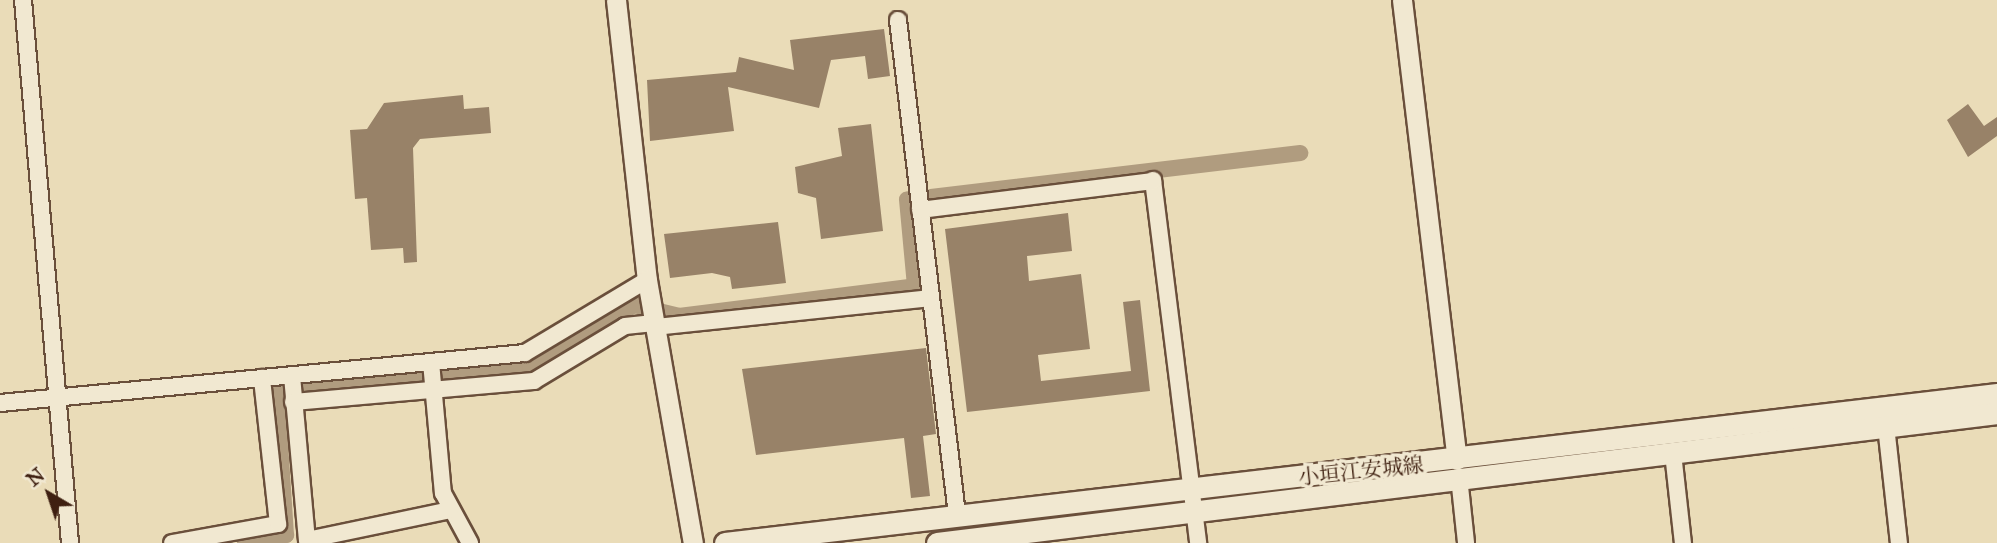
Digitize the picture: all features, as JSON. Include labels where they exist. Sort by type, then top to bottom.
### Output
[{"type":"main road","name":"小垣江安城線","points":[[937,543],[1196,516],[1458,468],[1997,394]]},
{"type":"main road","name":"小垣江安城線","points":[[725,543],[957,514],[1192,490],[1673,453],[1997,413]]},
{"type":"street","points":[[23,0],[70,543]]},
{"type":"street","points":[[616,0],[647,281],[693,543]]},
{"type":"street","points":[[1402,0],[1466,543]]},
{"type":"street","points":[[898,20],[957,514]]},
{"type":"street","points":[[920,210],[1153,181],[1199,543]]},
{"type":"street","points":[[0,403],[525,353],[647,281]]},
{"type":"street","points":[[293,401],[534,381],[625,326],[930,298]]},
{"type":"street","points":[[431,363],[450,510],[470,543]]},
{"type":"street","points":[[292,376],[305,541],[450,510]]},
{"type":"street","points":[[172,543],[278,524],[262,378]]},
{"type":"street","points":[[1886,426],[1899,543]]},
{"type":"street","points":[[1673,453],[1683,543]]},
{"type":"building","points":[[884,29],[890,76],[868,79],[865,56],[831,60],[819,108],[728,87],[734,131],[650,141],[647,80],[736,72],[739,57],[794,70],[790,40]]},
{"type":"building","points":[[463,95],[464,109],[489,107],[491,133],[420,139],[413,148],[417,262],[404,263],[403,248],[371,250],[367,198],[355,199],[350,130],[367,129],[384,103]]},
{"type":"building","points":[[1968,104],[1984,126],[1997,117],[1997,136],[1968,157],[1947,120]]},
{"type":"building","points":[[871,124],[883,231],[821,239],[816,198],[798,193],[795,167],[842,156],[838,128]]},
{"type":"building","points":[[1068,213],[1072,251],[1027,256],[1029,281],[1081,274],[1090,349],[1038,355],[1041,381],[1131,371],[1123,302],[1140,300],[1150,391],[967,412],[945,229]]},
{"type":"building","points":[[778,222],[786,283],[732,289],[730,277],[712,273],[670,278],[664,234]]},
{"type":"building","points":[[926,348],[936,434],[923,436],[930,496],[911,498],[904,438],[756,455],[742,369]]},
{"type":"waterway","points":[[931,197],[1300,153]]},
{"type":"waterway","points":[[245,543],[286,535],[277,394],[530,367],[634,305],[679,316],[915,286],[907,199]]}]
